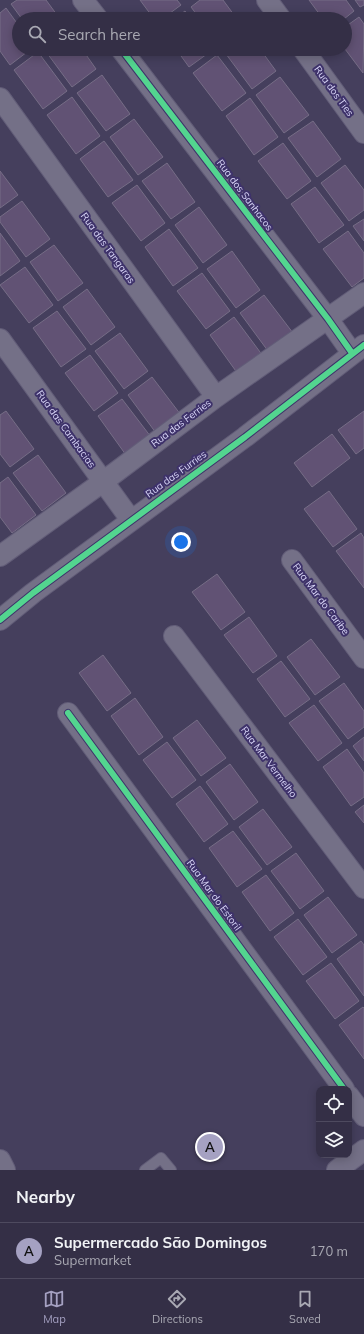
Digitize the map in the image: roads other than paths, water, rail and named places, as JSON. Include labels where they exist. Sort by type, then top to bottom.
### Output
[{"type":"street","points":[[83,0],[92,12]]},
{"type":"street","points":[[267,0],[276,12]]},
{"type":"street","name":"Rua dos Sanhacos","points":[[126,56],[328,319],[358,349]]},
{"type":"street","name":"Rua dos Ties","points":[[308,56],[364,133]]},
{"type":"street","name":"Rua das Tangaras","points":[[0,98],[216,397]]},
{"type":"street","name":"Rua das Ferries","points":[[0,556],[104,481],[216,397],[364,293]]},
{"type":"street","name":"Rua das Cambacias","points":[[0,339],[131,520]]},
{"type":"street","name":"Rua das Furries","points":[[0,620],[33,593],[245,437],[358,349]]},
{"type":"street","name":"Rua Mar do Caribe","points":[[292,560],[364,658]]},
{"type":"street","name":"Rua Mar Vermelho","points":[[174,636],[364,888]]},
{"type":"street","name":"Rua Mar do Estoril","points":[[68,713],[342,1086]]},
{"type":"street","points":[[352,1100],[364,1116]]},
{"type":"street","points":[[337,1170],[364,1150]]},
{"type":"street","points":[[0,1160],[5,1170]]},
{"type":"lane","points":[[145,1170],[161,1158],[171,1170]]},
{"type":"place","name":"Supermercado São Domingos","points":[[210,1147]]}]
